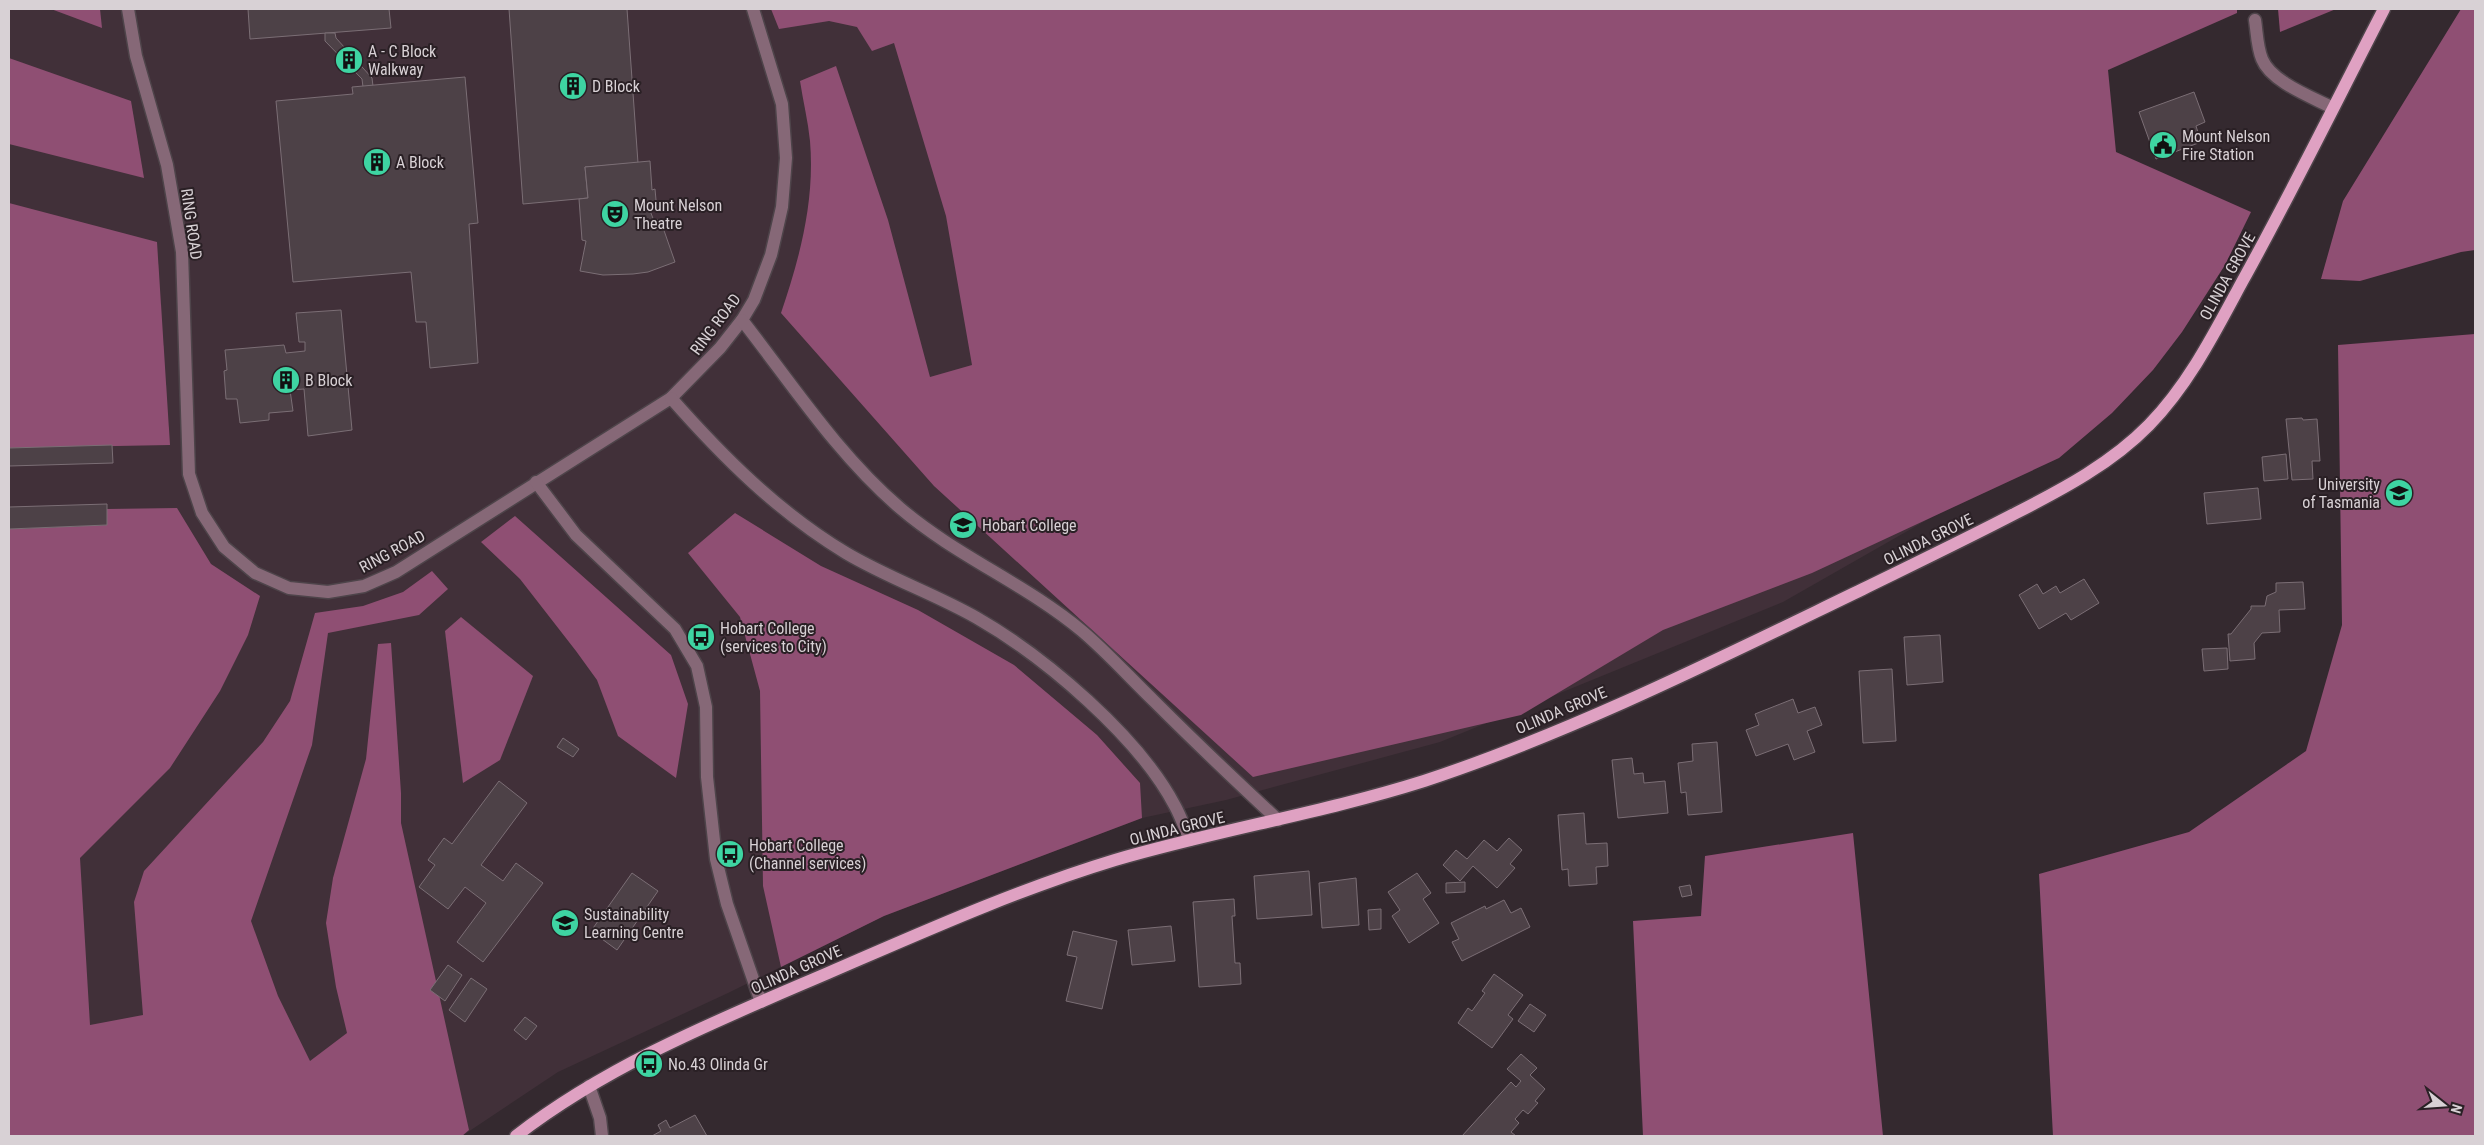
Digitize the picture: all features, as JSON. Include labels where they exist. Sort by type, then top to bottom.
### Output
[{"type":"main road","name":"OLINDA GROVE","points":[[516,1136],[558,1104],[589,1086],[761,1002],[1012,895],[1117,860],[1190,840],[1278,820],[1419,782],[1542,737],[1816,612],[1975,535],[2082,476],[2128,444],[2170,402],[2190,373],[2261,248],[2384,9]]},
{"type":"street","name":"RING ROAD","points":[[128,9],[136,56],[167,165],[182,252],[189,474],[202,513],[224,547],[255,573],[289,588],[328,592],[364,586],[396,572],[672,398],[720,348],[742,320],[754,300],[771,255],[782,207],[786,158],[782,104],[753,9]]},
{"type":"street","points":[[2256,20],[2262,58],[2266,68],[2284,82],[2333,108]]},
{"type":"street","points":[[742,320],[793,389],[873,484],[939,538],[1054,609],[1081,630],[1113,657],[1174,722],[1278,820]]},
{"type":"street","points":[[672,398],[754,485],[819,535],[847,553],[976,618],[1017,643],[1061,677],[1136,750],[1171,799],[1190,840]]},
{"type":"street","points":[[536,482],[576,535],[675,629],[697,666],[706,707],[707,778],[716,859],[727,904],[761,1002]]},
{"type":"street","points":[[589,1086],[600,1118],[602,1136]]},
{"type":"shaded area","name":"Hobart College","points":[[9,9],[2178,9],[2051,75],[2053,448],[1783,602],[1440,742],[1226,800],[1142,818],[884,916],[728,993],[558,1072],[462,1136],[83,1136],[9,803]]},
{"type":"shaded area","points":[[51,9],[100,9],[102,28]]},
{"type":"shaded area","points":[[771,9],[2237,9],[2237,13],[2108,70],[2116,152],[2251,212],[2225,265],[2182,332],[2153,370],[2112,413],[2059,458],[1812,573],[1663,630],[1521,715],[1253,777],[934,486],[781,313],[800,250],[810,185],[810,141],[800,81],[836,66],[888,220],[930,377],[972,365],[946,216],[894,43],[872,51],[857,27],[829,21],[779,29]]},
{"type":"shaded area","points":[[2278,9],[2336,9],[2280,32]]},
{"type":"shaded area","points":[[2461,9],[2475,9],[2475,250],[2461,252],[2360,281],[2321,279],[2343,201]]},
{"type":"shaded area","points":[[9,58],[131,101],[144,178],[9,144]]},
{"type":"shaded area","points":[[9,203],[157,242],[170,445],[9,448]]},
{"type":"shaded area","points":[[2475,334],[2475,1136],[2053,1136],[2039,874],[2189,832],[2306,751],[2342,625],[2338,345]]},
{"type":"shaded area","points":[[177,508],[211,564],[260,596],[248,635],[220,691],[170,768],[80,858],[90,1025],[143,1015],[134,902],[144,871],[263,742],[290,701],[315,613],[363,606],[403,592],[432,571],[448,589],[419,615],[328,633],[312,745],[251,921],[278,996],[310,1061],[347,1033],[336,987],[326,923],[333,878],[366,759],[378,644],[391,643],[401,793],[401,823],[469,1130],[462,1136],[9,1136],[9,529],[107,525],[107,509]]},
{"type":"shaded area","points":[[735,513],[821,566],[918,610],[1014,665],[1097,735],[1140,783],[1142,818],[884,916],[781,967],[763,886],[760,691],[740,617],[688,553]]},
{"type":"shaded area","points":[[515,516],[671,655],[688,704],[676,778],[618,736],[597,680],[520,579],[481,542]]},
{"type":"shaded area","points":[[461,617],[533,676],[500,760],[463,783],[445,631]]},
{"type":"shaded area","points":[[1853,833],[1883,1136],[1643,1136],[1633,921],[1701,916],[1705,856]]},
{"type":"building","points":[[248,9],[389,9],[391,28],[250,39]]},
{"type":"building","name":"D Block","points":[[509,9],[627,9],[638,163],[585,167],[588,198],[523,204]]},
{"type":"building","name":"A - C Block Walkway","points":[[325,33],[335,33],[336,38],[372,78],[373,86],[363,87],[362,79],[325,41]]},
{"type":"building","name":"A Block","points":[[465,77],[478,223],[469,224],[478,363],[430,368],[426,322],[416,322],[411,272],[293,282],[276,101],[353,94],[352,87]]},
{"type":"building","points":[[2194,92],[2205,122],[2196,126],[2201,142],[2156,159],[2139,112]]},
{"type":"building","name":"Mount Nelson Theatre","points":[[650,161],[652,190],[655,189],[656,200],[649,208],[654,221],[660,219],[675,262],[648,272],[633,274],[603,275],[580,271],[586,241],[582,240],[579,199],[588,198],[585,167]]},
{"type":"building","name":"B Block","points":[[341,310],[352,430],[308,436],[304,389],[290,390],[293,411],[269,413],[269,420],[240,423],[237,399],[226,399],[224,371],[227,370],[225,350],[284,345],[286,353],[305,351],[305,342],[299,342],[296,313]]},
{"type":"building","points":[[2302,418],[2303,420],[2317,419],[2320,461],[2312,461],[2313,479],[2292,480],[2286,419]]},
{"type":"building","points":[[112,445],[113,463],[9,466],[9,448]]},
{"type":"building","points":[[2286,454],[2288,479],[2264,481],[2262,457]]},
{"type":"building","points":[[2258,488],[2261,519],[2207,524],[2204,493]]},
{"type":"building","points":[[107,504],[107,525],[9,529],[9,507]]},
{"type":"building","points":[[2084,579],[2099,603],[2071,620],[2066,613],[2039,629],[2019,595],[2037,584],[2043,594],[2056,586],[2060,593]]},
{"type":"building","points":[[2303,582],[2305,609],[2279,610],[2280,632],[2262,633],[2254,643],[2255,659],[2230,661],[2228,634],[2231,634],[2251,609],[2251,606],[2265,606],[2267,596],[2276,592],[2276,583]]},
{"type":"building","points":[[1940,635],[1943,682],[1907,685],[1904,637]]},
{"type":"building","points":[[2227,648],[2228,669],[2204,671],[2202,649]]},
{"type":"building","points":[[1892,669],[1896,741],[1863,743],[1859,671]]},
{"type":"building","points":[[1793,699],[1798,713],[1815,707],[1822,725],[1807,731],[1815,752],[1794,760],[1788,744],[1756,756],[1746,730],[1759,725],[1755,714]]},
{"type":"building","points":[[563,738],[579,749],[573,757],[557,747]]},
{"type":"building","points":[[1717,742],[1722,812],[1688,815],[1686,792],[1681,793],[1678,763],[1693,761],[1692,744]]},
{"type":"building","points":[[1632,758],[1634,774],[1643,773],[1644,783],[1665,781],[1668,813],[1618,818],[1612,760]]},
{"type":"building","points":[[499,781],[527,803],[481,865],[503,881],[516,863],[543,883],[483,962],[457,942],[486,903],[465,887],[448,909],[419,887],[435,865],[428,860],[444,838],[452,844]]},
{"type":"building","points":[[1584,813],[1586,844],[1607,843],[1608,866],[1596,867],[1597,884],[1569,886],[1568,869],[1562,870],[1558,815]]},
{"type":"building","points":[[1509,838],[1522,850],[1510,864],[1515,868],[1497,888],[1473,866],[1460,881],[1443,865],[1456,850],[1467,859],[1484,840],[1497,851]]},
{"type":"building","points":[[1309,871],[1312,915],[1257,919],[1254,876]]},
{"type":"building","points":[[632,873],[658,891],[617,950],[591,931]]},
{"type":"building","points":[[1417,873],[1431,893],[1423,899],[1439,923],[1409,943],[1392,916],[1400,910],[1388,892]]},
{"type":"building","points":[[1356,878],[1359,925],[1322,928],[1319,883]]},
{"type":"building","points":[[1465,882],[1465,892],[1446,893],[1446,883]]},
{"type":"building","points":[[1690,885],[1692,895],[1682,897],[1679,887]]},
{"type":"building","points":[[1234,899],[1235,916],[1232,916],[1235,963],[1240,963],[1241,984],[1199,987],[1193,902]]},
{"type":"building","points":[[1504,900],[1511,913],[1521,908],[1530,927],[1462,961],[1452,942],[1459,939],[1451,923],[1485,906],[1486,909]]},
{"type":"building","points":[[1381,909],[1381,929],[1369,930],[1368,910]]},
{"type":"building","points":[[1171,926],[1175,961],[1132,965],[1128,930]]},
{"type":"building","points":[[1073,931],[1117,941],[1102,1009],[1066,1001],[1077,957],[1067,955]]},
{"type":"building","points":[[448,965],[462,975],[445,1001],[430,990]]},
{"type":"building","points":[[1494,974],[1523,995],[1508,1015],[1513,1019],[1492,1048],[1458,1023],[1468,1008],[1472,1011],[1485,993],[1482,991]]},
{"type":"building","points":[[471,978],[487,989],[465,1022],[449,1010]]},
{"type":"building","points":[[1530,1004],[1546,1015],[1534,1032],[1518,1021]]},
{"type":"building","points":[[525,1017],[537,1026],[526,1040],[514,1030]]},
{"type":"building","points":[[1521,1054],[1537,1068],[1530,1075],[1545,1089],[1535,1101],[1538,1103],[1528,1114],[1523,1110],[1515,1119],[1519,1123],[1511,1132],[1516,1136],[1462,1136],[1511,1082],[1516,1087],[1521,1081],[1507,1069]]},
{"type":"building","points":[[695,1115],[707,1136],[652,1136],[661,1131],[658,1125],[666,1120],[670,1128]]},
{"type":"place","name":"A - C Block Walkway","points":[[349,60]]},
{"type":"place","name":"D Block","points":[[573,86]]},
{"type":"place","name":"Mount Nelson Fire Station","points":[[2163,145]]},
{"type":"place","name":"A Block","points":[[377,162]]},
{"type":"place","name":"Mount Nelson Theatre","points":[[615,214]]},
{"type":"place","name":"B Block","points":[[286,380]]},
{"type":"place","name":"University of Tasmania","points":[[2399,493]]},
{"type":"place","name":"Hobart College","points":[[963,525]]},
{"type":"place","name":"Hobart College (services to City)","points":[[701,637]]},
{"type":"place","name":"Hobart College (Channel services)","points":[[730,854]]},
{"type":"place","name":"Sustainability Learning Centre","points":[[565,923]]},
{"type":"place","name":"No.43 Olinda Gr","points":[[649,1064]]}]
